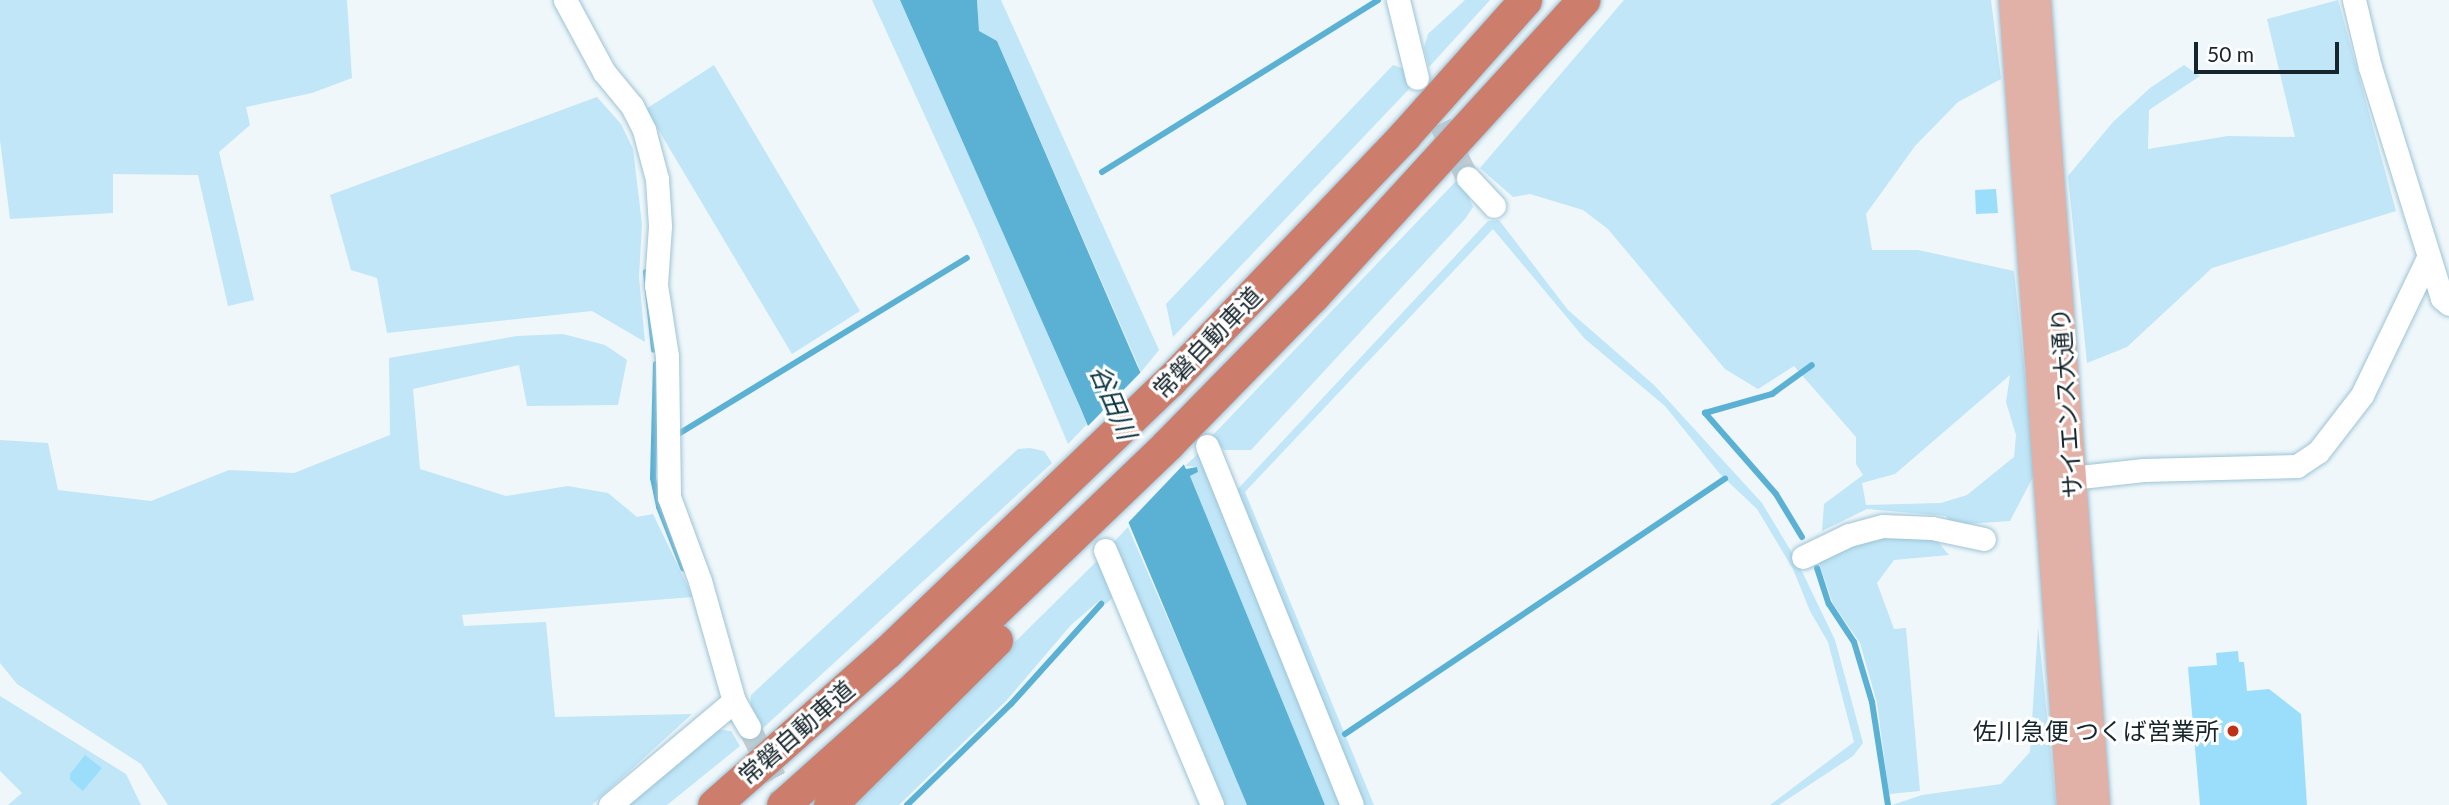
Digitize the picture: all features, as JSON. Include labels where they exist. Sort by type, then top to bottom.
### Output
[{"type":"highway","name":"常磐自動車道","points":[[714,805],[887,652],[1170,381],[1404,136],[1525,0]]},
{"type":"highway","name":"常磐自動車道","points":[[783,805],[1102,531],[1583,0]]},
{"type":"highway","points":[[830,805],[1102,531]]},
{"type":"main road","name":"サイエンス大通り","points":[[2013,0],[2071,805]]},
{"type":"main road","name":"サイエンス大通り","points":[[2037,0],[2096,805]]},
{"type":"street","points":[[565,0],[604,72],[632,106],[644,130],[657,179],[660,226],[656,285],[667,356],[669,497],[700,581],[734,701],[749,727]]},
{"type":"street","points":[[1398,0],[1417,78]]},
{"type":"street","points":[[2354,0],[2442,298],[2449,304]]},
{"type":"street","points":[[1468,178],[1493,206]]},
{"type":"street","points":[[2071,478],[2144,470],[2297,466],[2318,452],[2362,395],[2429,256]]},
{"type":"street","points":[[1188,437],[1352,805]]},
{"type":"street","points":[[1802,557],[1849,535],[1883,526],[1932,528],[1984,539]]},
{"type":"street","points":[[1102,531],[1212,805]]},
{"type":"street","points":[[610,805],[734,701]]},
{"type":"shaded area","points":[[0,0],[347,0],[352,78],[312,93],[246,107],[250,125],[219,152],[254,300],[228,306],[198,175],[113,174],[113,213],[10,219],[0,140]]},
{"type":"shaded area","points":[[872,0],[900,0],[944,92],[1087,424],[1068,444],[977,230]]},
{"type":"shaded area","points":[[977,0],[1001,0],[1159,350],[1141,372],[997,41],[979,32]]},
{"type":"shaded area","points":[[1465,0],[1490,0],[1429,67],[1424,48],[1428,34]]},
{"type":"shaded area","points":[[1624,0],[1991,0],[2001,79],[1958,102],[1915,146],[1866,214],[1872,250],[1918,250],[2014,271],[2035,473],[2010,521],[1952,525],[1946,516],[1867,509],[1822,531],[1824,504],[1863,475],[1856,464],[1856,437],[1794,366],[1758,389],[1725,369],[1608,229],[1583,210],[1530,194],[1513,197],[1480,168]],"holes":[[[2010,375],[2006,402],[2016,435],[2014,457],[1967,495],[1941,503],[1866,505],[1862,483],[1895,474]]]},
{"type":"shaded area","points":[[2338,0],[2396,211],[2212,268],[2127,347],[2087,363],[2068,176],[2113,122],[2150,88],[2184,65],[2200,76],[2149,110],[2148,149],[2228,136],[2295,137],[2267,19]]},
{"type":"shaded area","points":[[714,65],[860,311],[792,354],[646,109]]},
{"type":"shaded area","points":[[1393,65],[1407,70],[1411,87],[1173,337],[1166,304]]},
{"type":"shaded area","points":[[597,97],[621,124],[633,149],[642,224],[639,277],[645,342],[592,311],[387,333],[377,278],[351,270],[330,195]]},
{"type":"shaded area","points":[[1460,177],[1473,207],[1465,219],[1251,450],[1224,450],[1212,436]]},
{"type":"shaded area","points":[[1499,220],[1568,310],[1654,385],[1762,503],[1797,561],[1835,640],[1863,743],[1853,756],[1779,805],[1770,805],[1854,742],[1828,642],[1810,611],[1793,569],[1757,509],[1720,474],[1665,406],[1585,339],[1493,229],[1245,492],[1374,805],[1361,805],[1235,492],[1488,221]]},
{"type":"shaded area","points":[[563,334],[605,345],[627,360],[618,405],[527,406],[519,365],[413,389],[420,469],[506,496],[568,486],[608,493],[637,517],[653,514],[693,597],[462,615],[464,626],[546,622],[555,717],[692,714],[592,805],[168,805],[141,764],[17,684],[0,663],[0,440],[48,443],[58,490],[151,501],[229,470],[294,473],[390,435],[389,358],[517,336]]},
{"type":"shaded area","points":[[1018,449],[1044,451],[1052,463],[761,730],[750,706],[751,695]]},
{"type":"shaded area","points":[[1202,450],[1345,805],[1325,805],[1190,476],[1198,472],[1197,467],[1185,466]]},
{"type":"shaded area","points":[[1128,527],[1247,805],[1223,805],[1112,544]]},
{"type":"shaded area","points":[[1928,530],[1949,555],[1894,560],[1877,583],[1894,629],[1906,628],[1920,791],[1889,794],[1877,703],[1860,643],[1833,604],[1816,555],[1854,540]]},
{"type":"shaded area","points":[[1098,560],[1115,595],[1106,604],[1100,600],[1071,625],[1006,701],[899,805],[850,805]]},
{"type":"shaded area","points":[[2038,627],[2056,805],[1892,805],[1922,795],[2001,784],[2030,752]]},
{"type":"shaded area","points":[[0,696],[126,774],[141,805],[8,805],[22,793],[0,771]]},
{"type":"shaded area","points":[[716,729],[731,731],[740,746],[667,805],[618,805]]},
{"type":"water","name":"谷田川","points":[[900,0],[977,0],[979,31],[997,41],[1137,365],[1186,469],[1197,467],[1198,472],[1190,476],[1325,805],[1247,805],[1080,407]]},
{"type":"pier","points":[[1143,370],[1187,461],[1126,525],[1086,428]]},
{"type":"building","points":[[1996,189],[1998,213],[1976,214],[1975,190]]},
{"type":"building","name":"佐川急便 つくば営業所","points":[[2238,651],[2239,662],[2244,662],[2247,691],[2269,689],[2301,714],[2307,805],[2200,805],[2188,667],[2217,665],[2216,653]]},
{"type":"building","points":[[85,755],[102,768],[83,791],[70,780],[70,774]]},
{"type":"waterway","points":[[1102,172],[1378,0]]},
{"type":"waterway","points":[[680,433],[967,258]]},
{"type":"waterway","points":[[646,272],[654,350]]},
{"type":"waterway","points":[[656,364],[653,478],[659,507],[683,568]]},
{"type":"waterway","points":[[1802,537],[1776,494],[1705,413],[1772,394],[1812,365]]},
{"type":"waterway","points":[[1345,734],[1725,479]]},
{"type":"waterway","points":[[1817,568],[1829,604],[1854,642],[1872,702],[1888,805]]},
{"type":"waterway","points":[[907,805],[1011,704],[1101,604]]},
{"type":"tunnel","points":[[1425,93],[1468,178]]},
{"type":"tunnel","points":[[749,727],[789,805]]},
{"type":"place","name":"佐川急便 つくば営業所","points":[[2233,731]]}]
